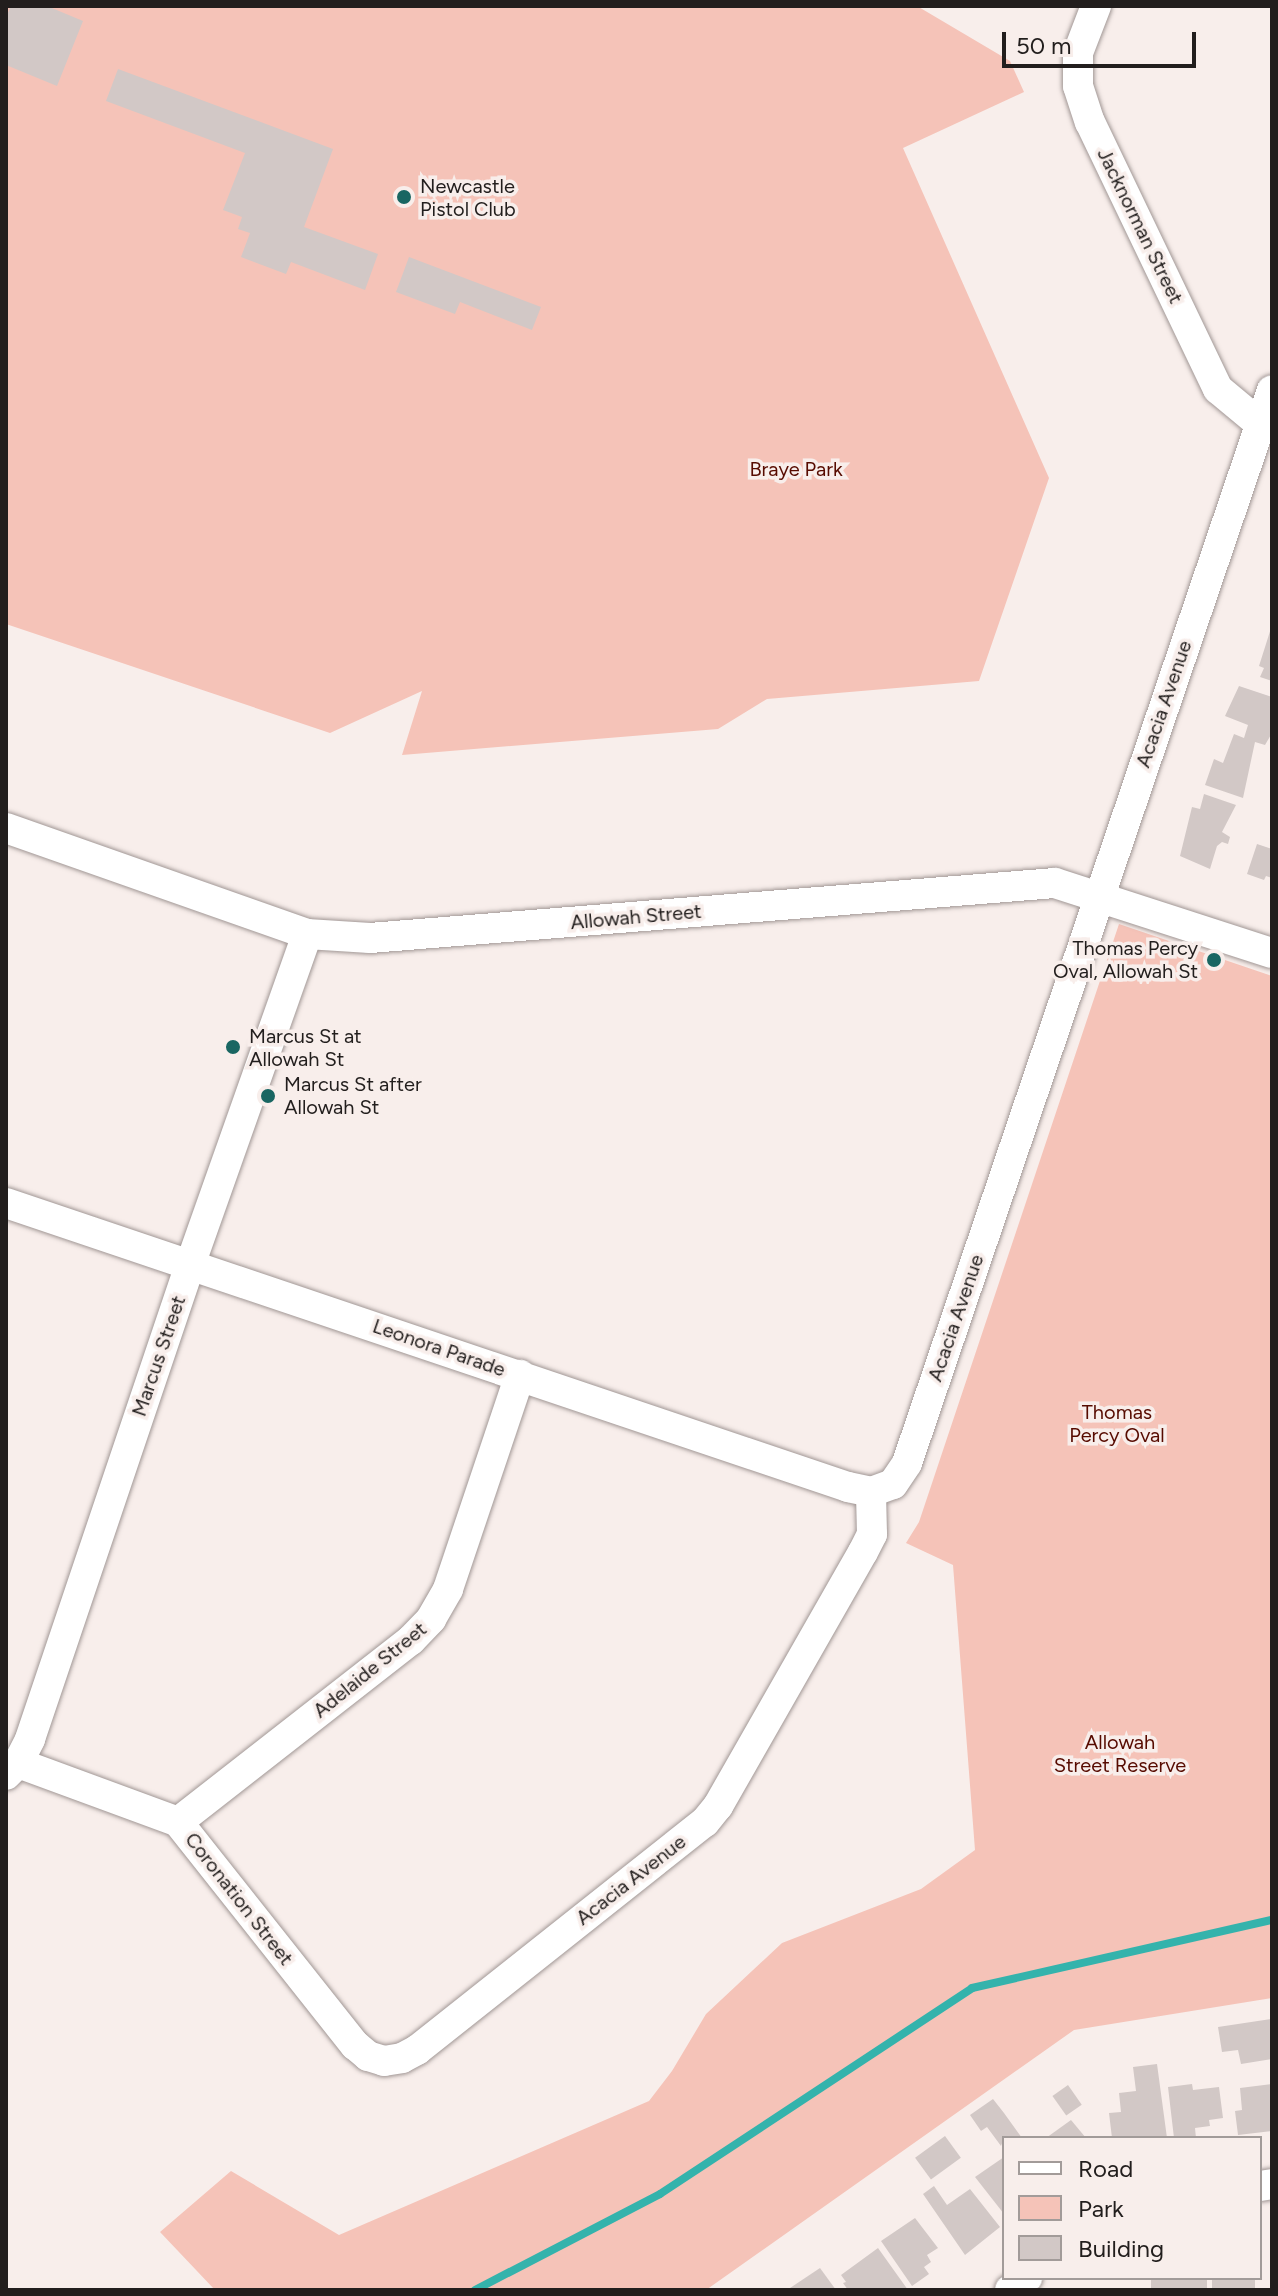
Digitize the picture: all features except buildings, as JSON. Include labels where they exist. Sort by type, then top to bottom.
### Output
[{"type":"street","name":"Jacknorman Street","points":[[1096,6],[1078,53],[1078,86],[1090,122],[1218,389],[1260,424]]},
{"type":"street","name":"Acacia Avenue","points":[[384,2061],[417,2050],[705,1822],[718,1806],[863,1552],[872,1534],[871,1492],[893,1484],[907,1463],[1272,390]]},
{"type":"street","name":"Allowah Street","points":[[6,828],[307,934],[370,938],[1045,884],[1072,886],[1099,894],[1272,953]]},
{"type":"street","name":"Marcus Street","points":[[12,1769],[35,1724],[190,1265],[307,934]]},
{"type":"street","name":"Leonora Parade","points":[[6,1203],[848,1487],[871,1492]]},
{"type":"street","name":"Adelaide Street","points":[[178,1822],[411,1640],[431,1619],[448,1589],[520,1375]]},
{"type":"street","name":"Coronation Street","points":[[12,1769],[178,1822],[355,2045],[368,2056],[384,2061]]},
{"type":"green space","name":"Braye Park","points":[[6,6],[917,6],[1010,61],[1024,92],[903,148],[1049,478],[979,681],[767,699],[718,729],[402,755],[422,691],[330,733],[6,624]]},
{"type":"green space","name":"Allowah Street Reserve","points":[[1119,924],[1272,976],[1272,1998],[1074,2030],[706,2290],[215,2290],[160,2232],[231,2171],[339,2235],[649,2101],[672,2071],[706,2014],[782,1943],[921,1889],[975,1850],[953,1565],[906,1543],[919,1522]]},
{"type":"waterway","points":[[475,2290],[660,2194],[972,1988],[1272,1920]]},
{"type":"place","name":"Newcastle Pistol Club","points":[[404,197]]},
{"type":"place","name":"Thomas Percy Oval, Allowah St","points":[[1214,960]]},
{"type":"place","name":"Marcus St at Allowah St","points":[[233,1047]]},
{"type":"place","name":"Marcus St after Allowah St","points":[[268,1096]]},
{"type":"park label","name":"Thomas Percy Oval","points":[[1117,1424]]}]
